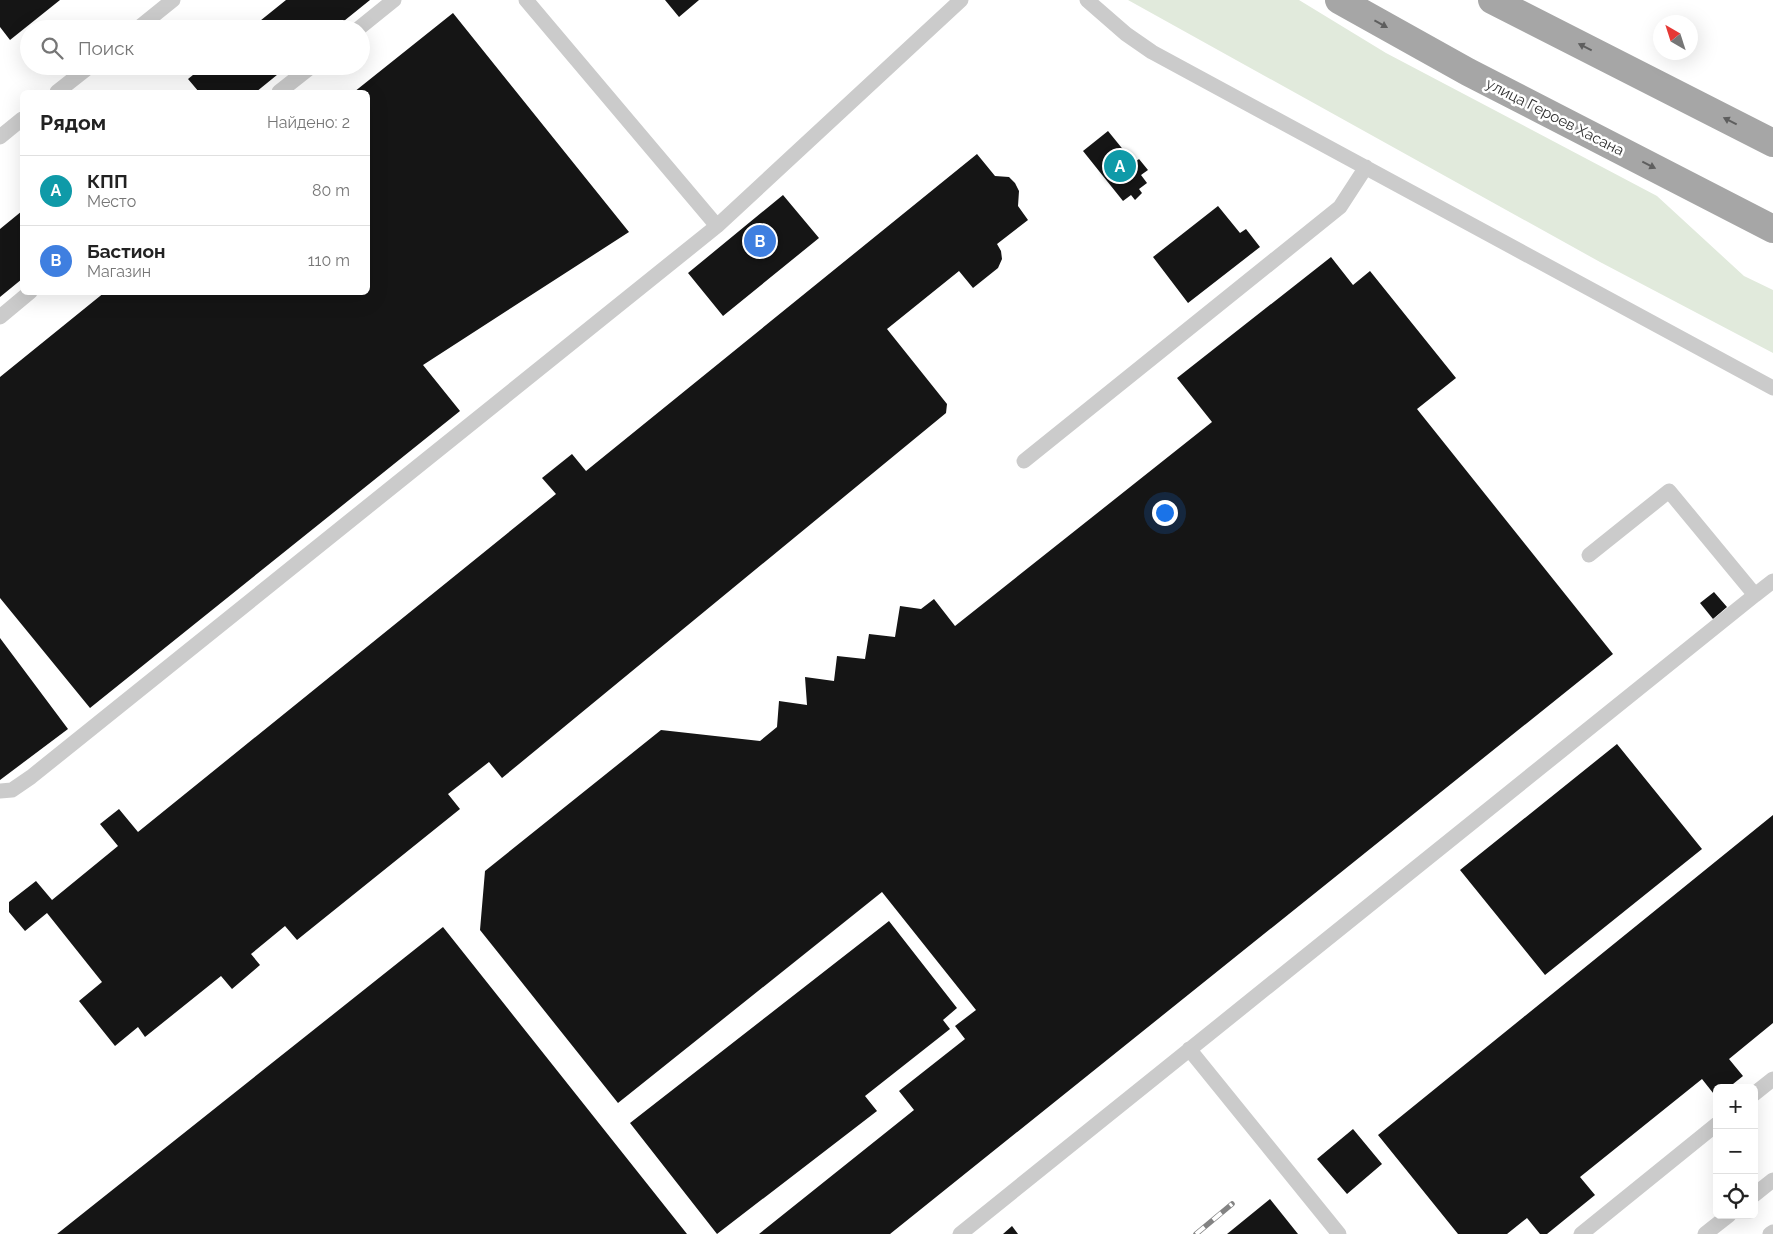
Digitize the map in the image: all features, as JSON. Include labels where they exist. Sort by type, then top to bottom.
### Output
[{"type":"main road","name":"улица Героев Хасана","points":[[1339,0],[1468,72],[1773,229]]},
{"type":"main road","points":[[1492,0],[1773,143]]},
{"type":"lane","points":[[148,20],[173,0]]},
{"type":"lane","points":[[369,20],[394,0]]},
{"type":"lane","points":[[526,0],[717,226]]},
{"type":"lane","points":[[0,791],[12,790],[31,777],[717,226],[962,0]]},
{"type":"lane","points":[[1087,0],[1126,34],[1152,52],[1773,388]]},
{"type":"lane","points":[[59,90],[78,75]]},
{"type":"lane","points":[[282,90],[301,75]]},
{"type":"lane","points":[[0,137],[20,121]]},
{"type":"lane","points":[[1024,461],[1340,207],[1366,167]]},
{"type":"lane","points":[[0,317],[26,295]]},
{"type":"lane","points":[[1589,555],[1669,491],[1755,595]]},
{"type":"lane","points":[[960,1234],[1773,581]]},
{"type":"lane","points":[[1190,1050],[1339,1234]]},
{"type":"lane","points":[[1758,1091],[1773,1078]]},
{"type":"lane","points":[[1581,1234],[1713,1127]]},
{"type":"lane","points":[[1758,1192],[1773,1180]]},
{"type":"lane","points":[[1705,1234],[1724,1219]]},
{"type":"shaded area","points":[[1128,0],[1299,0],[1386,53],[1657,196],[1744,276],[1773,290],[1773,353],[1600,262]]},
{"type":"building","points":[[0,0],[60,0],[35,20],[20,20],[20,32],[10,40],[0,27]]},
{"type":"building","points":[[286,0],[370,0],[345,20],[261,20]]},
{"type":"building","points":[[665,0],[699,0],[679,17]]},
{"type":"building","points":[[453,13],[629,232],[423,365],[460,411],[90,708],[0,598],[0,377],[101,295],[370,295],[370,90],[357,90]]},
{"type":"building","points":[[193,75],[277,75],[258,90],[197,90],[188,79]]},
{"type":"building","points":[[1108,131],[1134,163],[1139,159],[1148,170],[1141,175],[1147,183],[1139,189],[1142,193],[1135,200],[1131,195],[1123,201],[1083,151]]},
{"type":"building","points":[[977,154],[995,176],[1009,177],[1015,183],[1019,191],[1018,206],[1028,220],[997,244],[1001,251],[1002,259],[998,268],[973,288],[959,271],[887,329],[947,404],[946,413],[502,778],[489,762],[448,794],[460,809],[297,940],[285,926],[251,954],[260,965],[232,989],[221,976],[145,1037],[138,1027],[115,1046],[79,1001],[102,982],[47,913],[25,931],[9,912],[9,902],[36,881],[52,900],[118,846],[100,824],[119,809],[138,832],[556,494],[542,478],[572,454],[586,471]]},
{"type":"building","points":[[783,195],[819,238],[723,316],[688,273]]},
{"type":"building","points":[[1218,206],[1240,233],[1246,229],[1260,247],[1188,303],[1153,257]]},
{"type":"building","points":[[20,213],[20,281],[0,297],[0,229]]},
{"type":"building","points":[[1331,257],[1353,285],[1370,271],[1456,378],[1417,409],[1613,654],[890,1234],[759,1234],[914,1110],[899,1091],[965,1039],[955,1026],[976,1010],[882,892],[618,1103],[480,930],[485,871],[661,730],[760,741],[777,727],[779,701],[807,705],[805,677],[834,681],[837,656],[865,659],[869,634],[895,637],[900,606],[921,609],[934,599],[955,626],[1212,422],[1177,378]]},
{"type":"building","points":[[1714,592],[1727,607],[1713,619],[1700,603]]},
{"type":"building","points":[[0,638],[68,729],[0,780]]},
{"type":"building","points":[[1617,744],[1702,849],[1545,975],[1460,870]]},
{"type":"building","points":[[1773,815],[1773,1023],[1729,1059],[1743,1076],[1733,1084],[1713,1084],[1713,1093],[1702,1079],[1580,1177],[1595,1195],[1547,1234],[1540,1234],[1527,1218],[1507,1234],[1458,1234],[1378,1135]]},
{"type":"building","points":[[889,921],[957,1008],[943,1020],[950,1029],[865,1096],[877,1111],[717,1234],[630,1123]]},
{"type":"building","points":[[443,927],[687,1234],[57,1234]]},
{"type":"building","points":[[1353,1129],[1382,1164],[1347,1194],[1317,1159]]},
{"type":"building","points":[[1270,1199],[1298,1234],[1227,1234]]},
{"type":"building","points":[[1012,1226],[1018,1234],[1003,1234]]},
{"type":"railway","points":[[1196,1234],[1232,1204]]},
{"type":"place","name":"КПП","points":[[1120,166]]},
{"type":"place","name":"Бастион","points":[[760,241]]}]
